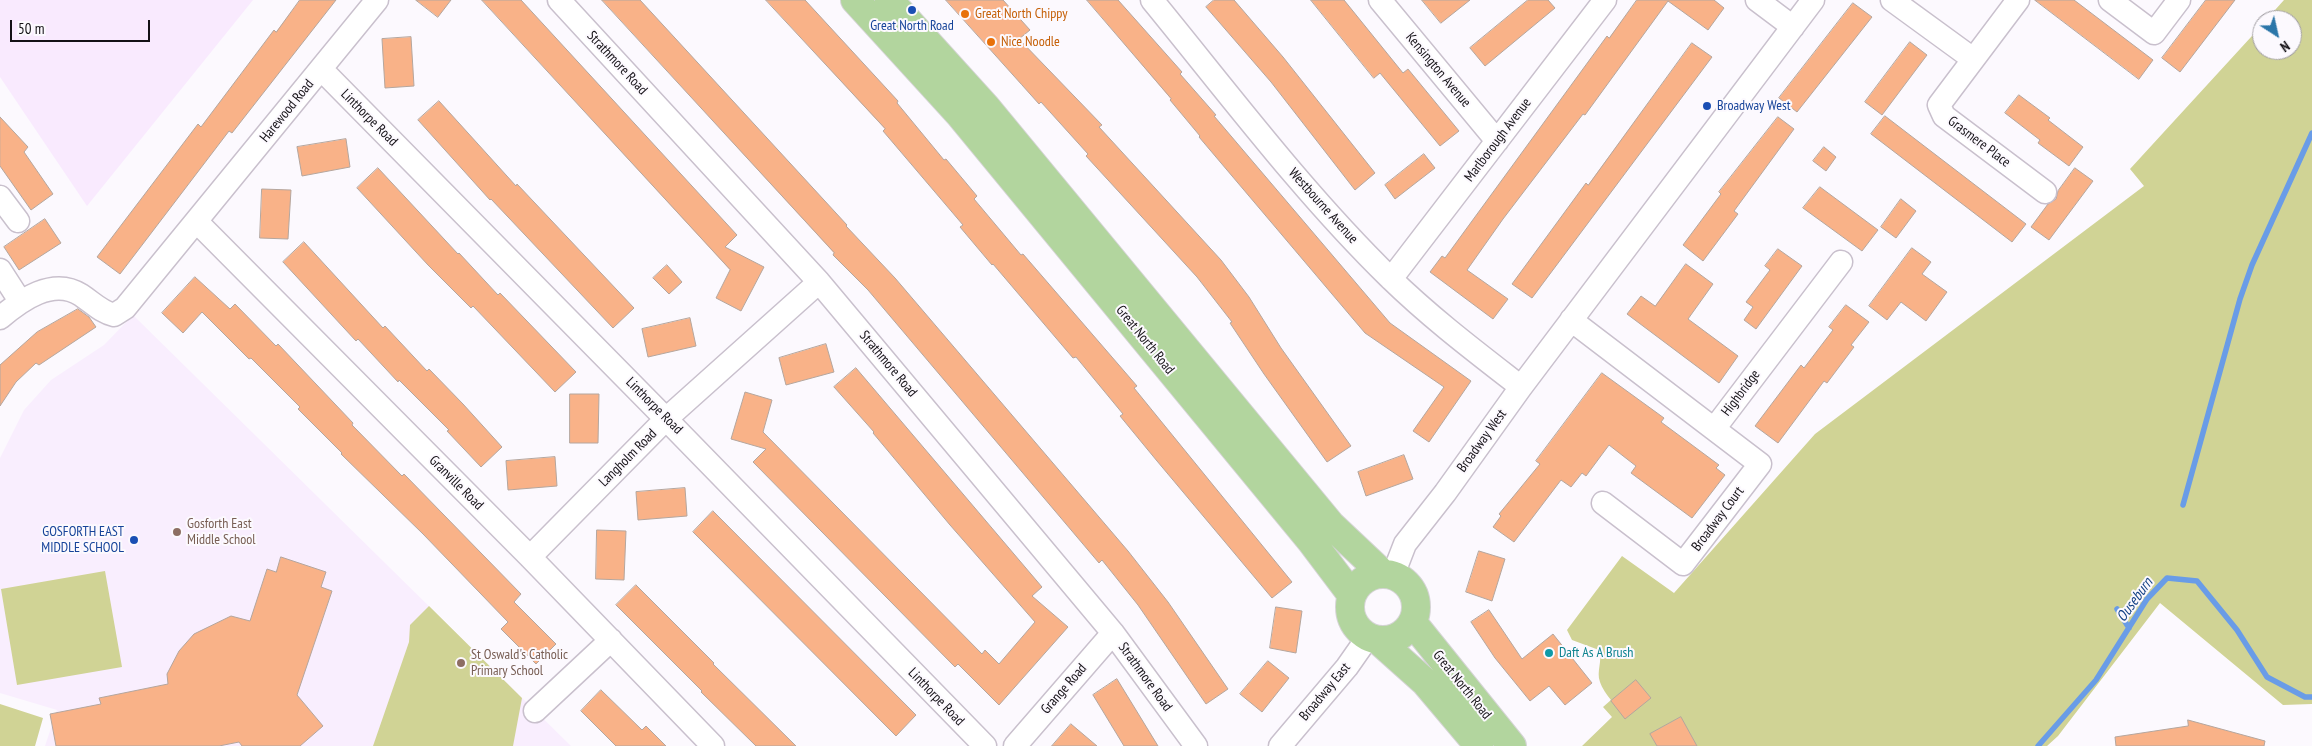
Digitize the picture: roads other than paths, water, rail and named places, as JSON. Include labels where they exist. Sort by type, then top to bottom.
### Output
[{"type":"main road","name":"Great North Road","points":[[855,0],[966,123],[1298,526],[1352,594],[1350,614],[1360,632],[1373,639],[1425,682],[1479,746]]},
{"type":"main road","name":"Great North Road","points":[[890,0],[986,107],[1331,525],[1388,574],[1404,580],[1416,600],[1413,623],[1512,746]]},
{"type":"main road","points":[[1352,594],[1364,579],[1388,574]]},
{"type":"main road","points":[[1373,639],[1398,637],[1413,623]]},
{"type":"street","name":"Harewood Road","points":[[20,301],[38,293],[60,288],[79,294],[104,312],[114,315],[125,308],[377,0]]},
{"type":"street","name":"Strathmore Road","points":[[559,0],[819,282],[1113,633],[1196,746]]},
{"type":"street","name":"Westbourne Avenue","points":[[1152,0],[1308,192],[1391,280],[1463,342],[1521,387]]},
{"type":"street","name":"Kensington Avenue","points":[[1380,0],[1497,141]]},
{"type":"street","points":[[1757,0],[1793,27]]},
{"type":"street","name":"Broadway West","points":[[1388,574],[1405,544],[1445,493],[1521,387],[1813,0]]},
{"type":"street","points":[[1892,0],[1973,59]]},
{"type":"street","points":[[2110,0],[2154,33],[2179,0]]},
{"type":"street","name":"Marlborough Avenue","points":[[1391,280],[1603,1]]},
{"type":"street","name":"Grasmere Place","points":[[2013,7],[1939,105],[1944,116],[2045,192]]},
{"type":"street","name":"Linthorpe Road","points":[[321,69],[666,419],[984,746]]},
{"type":"street","points":[[0,197],[18,221]]},
{"type":"street","name":"Granville Road","points":[[197,222],[530,557],[713,746]]},
{"type":"street","name":"Highbridge","points":[[1571,320],[1714,429],[1841,262]]},
{"type":"street","points":[[0,270],[20,301],[0,318]]},
{"type":"street","name":"Langholm Road","points":[[530,557],[666,419],[819,282]]},
{"type":"street","name":"Broadway Court","points":[[1603,503],[1683,564],[1760,464],[1714,429]]},
{"type":"street","name":"Grange Road","points":[[1015,746],[1113,633]]},
{"type":"street","name":"Broadway East","points":[[1280,746],[1373,639]]},
{"type":"street","points":[[535,711],[610,640]]},
{"type":"waterway","points":[[2183,505],[2240,299],[2252,265],[2312,133]]},
{"type":"waterway","name":"Ouseburn","points":[[2038,746],[2096,680],[2147,599],[2167,578],[2197,581],[2237,630],[2267,677],[2305,697],[2312,697]]},
{"type":"waterway","points":[[2117,609],[2129,628]]},
{"type":"place","name":"Great North Road","points":[[912,10]]},
{"type":"place","name":"Great North Chippy","points":[[965,14]]},
{"type":"place","name":"Nice Noodle","points":[[991,42]]},
{"type":"place","name":"Broadway West","points":[[1707,106]]},
{"type":"place","name":"Gosforth East Middle School","points":[[177,532]]},
{"type":"place","name":"GOSFORTH EAST MIDDLE SCHOOL","points":[[134,540]]},
{"type":"place","name":"Daft As A Brush","points":[[1549,653]]},
{"type":"place","name":"St Oswald's Catholic Primary School","points":[[461,663]]}]
